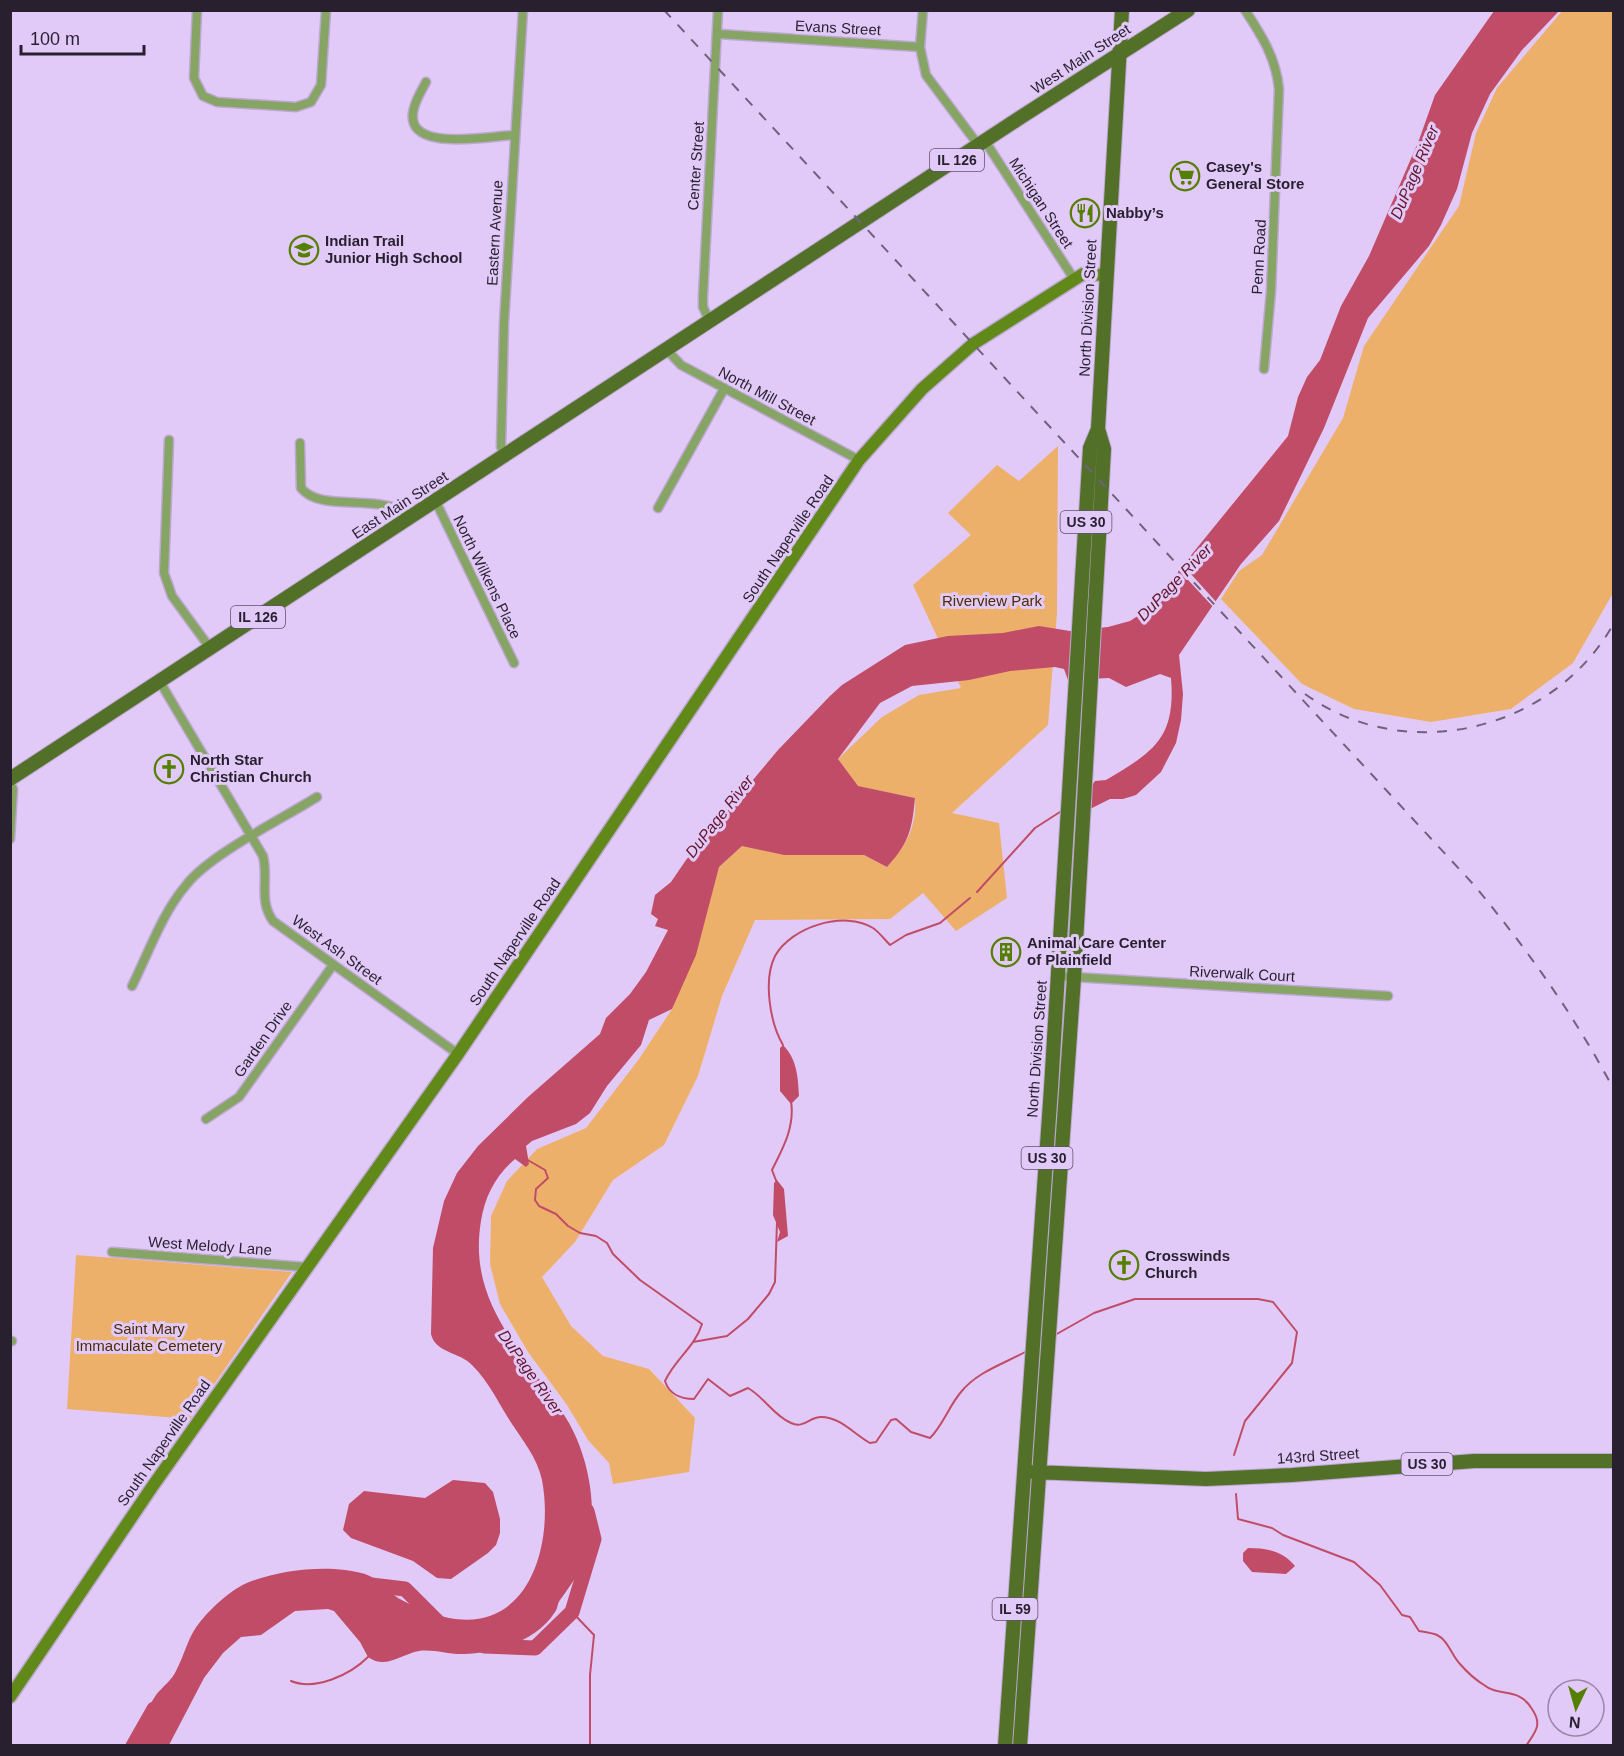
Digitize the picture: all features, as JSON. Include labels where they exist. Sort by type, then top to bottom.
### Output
[{"type":"main road","name":"North Division Street","points":[[1005,1746],[1035,1337],[1070,797],[1082,702],[1087,618],[1104,449],[1098,429],[1122,10]]},
{"type":"main road","name":"West Main Street","points":[[982,144],[1188,10]]},
{"type":"main road","name":"East Main Street","points":[[10,781],[982,144]]},
{"type":"main road","name":"South Naperville Road","points":[[10,1697],[140,1504],[458,1054],[859,460],[896,416],[950,363],[999,326],[1083,274],[1106,274]]},
{"type":"main road","name":"North Division Street","points":[[1020,1746],[1041,1473],[1074,978],[1084,785],[1082,702]]},
{"type":"main road","points":[[1042,1227],[1058,1228]]},
{"type":"main road","name":"143rd Street","points":[[1025,1472],[1206,1479],[1474,1461],[1614,1461]]},
{"type":"street","points":[[197,10],[194,78],[203,96],[217,102],[296,107],[311,102],[321,85],[326,10]]},
{"type":"street","name":"Eastern Avenue","points":[[506,455],[501,447],[501,432],[514,135],[523,10]]},
{"type":"street","name":"Center Street","points":[[710,322],[703,307],[703,296],[719,34],[718,10]]},
{"type":"street","name":"Michigan Street","points":[[923,10],[920,47],[926,75],[982,144],[1074,279]]},
{"type":"street","name":"Penn Road","points":[[1245,10],[1266,42],[1276,67],[1279,89],[1271,291],[1264,369]]},
{"type":"street","name":"Evans Street","points":[[719,34],[920,47]]},
{"type":"street","points":[[426,82],[414,107],[413,119],[415,127],[424,136],[438,138],[514,135]]},
{"type":"street","name":"North Mill Street","points":[[667,350],[681,365],[859,460]]},
{"type":"street","points":[[658,507],[724,389]]},
{"type":"street","points":[[169,440],[164,573],[172,596],[210,648]]},
{"type":"street","points":[[300,443],[301,488],[311,497],[387,504],[400,507],[412,517]]},
{"type":"street","name":"North Wilkens Place","points":[[436,502],[514,663]]},
{"type":"street","name":"West Ash Street","points":[[159,682],[253,837],[265,864],[263,894],[269,915],[294,938],[458,1054]]},
{"type":"street","points":[[10,781],[12,810],[10,839]]},
{"type":"street","points":[[132,986],[171,906],[188,882],[213,862],[317,797]]},
{"type":"street","name":"Garden Drive","points":[[206,1119],[239,1097],[333,965]]},
{"type":"street","name":"Riverwalk Court","points":[[1058,976],[1388,996]]},
{"type":"street","name":"West Melody Lane","points":[[112,1252],[306,1267]]},
{"type":"green space","points":[[1563,10],[1613,11],[1613,593],[1573,663],[1511,709],[1431,722],[1354,709],[1302,684],[1221,599],[1239,571],[1262,555],[1343,418],[1364,346],[1459,206],[1476,133],[1497,88]]},
{"type":"green space","name":"Riverview Park","points":[[1058,446],[1057,613],[1048,725],[952,813],[999,823],[1007,898],[956,931],[923,893],[890,919],[755,920],[722,996],[698,1076],[664,1145],[613,1180],[575,1242],[542,1277],[571,1326],[603,1356],[649,1369],[695,1418],[689,1472],[613,1484],[609,1463],[588,1440],[567,1405],[528,1352],[500,1304],[490,1264],[491,1216],[507,1181],[537,1149],[586,1128],[639,1059],[672,1009],[699,939],[719,867],[742,846],[864,855],[887,867],[900,851],[912,827],[915,798],[857,786],[838,759],[882,717],[919,695],[961,688],[913,585],[971,535],[948,513],[997,465],[1019,481]]},
{"type":"green space","name":"Saint Mary Immaculate Cemetery","points":[[76,1255],[292,1272],[190,1419],[67,1409]]},
{"type":"water","points":[[1494,11],[1559,11],[1522,50],[1490,94],[1472,133],[1457,189],[1441,225],[1429,246],[1368,318],[1324,428],[1279,521],[1241,564],[1179,655],[1183,694],[1181,720],[1176,743],[1161,772],[1136,795],[1123,799],[1110,799],[1090,809],[1092,785],[1095,781],[1106,780],[1137,761],[1149,752],[1165,730],[1172,699],[1171,678],[1160,674],[1126,687],[1109,678],[1068,680],[1064,669],[1055,667],[1010,671],[969,680],[912,686],[880,703],[838,759],[858,786],[915,798],[908,836],[900,851],[887,867],[864,855],[784,855],[742,846],[719,867],[696,955],[672,1009],[649,1020],[641,1045],[607,1086],[590,1113],[576,1124],[532,1141],[526,1146],[529,1164],[526,1167],[515,1159],[492,1187],[481,1221],[479,1251],[483,1278],[491,1303],[517,1349],[566,1418],[581,1449],[590,1484],[592,1519],[587,1553],[579,1572],[547,1622],[527,1638],[502,1648],[459,1654],[419,1651],[381,1662],[368,1657],[360,1642],[334,1611],[328,1609],[295,1611],[261,1635],[241,1637],[223,1653],[204,1678],[169,1745],[136,1746],[153,1701],[174,1674],[196,1627],[210,1610],[236,1589],[249,1582],[307,1569],[352,1571],[370,1576],[398,1598],[410,1604],[449,1618],[477,1619],[499,1612],[517,1598],[530,1578],[539,1555],[544,1530],[545,1505],[540,1472],[529,1449],[483,1378],[467,1361],[437,1345],[431,1334],[433,1248],[444,1201],[457,1173],[478,1146],[528,1097],[600,1034],[606,1018],[630,994],[646,972],[668,930],[655,926],[658,919],[651,914],[655,895],[671,882],[686,860],[778,750],[842,685],[905,645],[948,636],[1003,633],[1039,626],[1070,631],[1108,627],[1130,621],[1166,597],[1179,570],[1288,436],[1298,397],[1307,377],[1320,360],[1341,306],[1369,256],[1419,140],[1435,95]]},
{"type":"water","points":[[783,1045],[794,1062],[797,1075],[799,1096],[791,1104],[780,1091],[780,1048]]},
{"type":"water","points":[[777,1180],[784,1189],[788,1236],[777,1242],[780,1232],[773,1215],[774,1183]]},
{"type":"water","points":[[453,1480],[485,1483],[493,1492],[500,1519],[500,1533],[496,1545],[488,1553],[451,1579],[437,1578],[413,1561],[351,1538],[343,1530],[349,1504],[364,1491],[425,1498]]},
{"type":"water","points":[[1248,1548],[1274,1551],[1295,1566],[1286,1574],[1252,1572],[1243,1561],[1243,1553]]},
{"type":"pier","points":[[1181,563],[1218,604],[1215,609],[1177,568]]},
{"type":"waterway","points":[[977,892],[1035,828],[1063,810]]},
{"type":"waterway","points":[[783,1045],[772,1014],[769,977],[775,956],[793,937],[819,924],[848,921],[873,928],[890,945],[906,935],[940,923],[970,898]]},
{"type":"waterway","points":[[777,1183],[772,1170],[790,1128],[791,1101]]},
{"type":"waterway","points":[[526,1159],[545,1170],[548,1178],[536,1189],[535,1200],[539,1206],[556,1214],[568,1226],[580,1233],[596,1236],[607,1243],[613,1254],[640,1280],[702,1324],[695,1340],[665,1381],[669,1389],[680,1397],[694,1399],[708,1379],[730,1396],[748,1388],[779,1416],[791,1423],[799,1425],[821,1417],[828,1418],[841,1423],[870,1443],[876,1442],[891,1420],[896,1419],[911,1432],[930,1438],[957,1397],[968,1385],[983,1373],[1027,1351]]},
{"type":"waterway","points":[[693,1342],[727,1336],[748,1319],[769,1294],[775,1282],[777,1222]]},
{"type":"waterway","points":[[1055,1335],[1094,1313],[1135,1299],[1258,1299],[1273,1302],[1297,1332],[1292,1363],[1245,1421],[1234,1455]]},
{"type":"waterway","points":[[1236,1494],[1238,1519],[1272,1528],[1283,1535],[1354,1562],[1380,1585],[1402,1615],[1410,1617],[1419,1631],[1441,1637],[1457,1661],[1474,1678],[1490,1689],[1521,1697],[1527,1702],[1535,1715],[1537,1724],[1526,1746]]},
{"type":"waterway","name":"DuPage River","points":[[484,1646],[535,1648],[572,1612],[594,1539],[587,1511]]},
{"type":"waterway","name":"DuPage River","points":[[363,1584],[405,1589],[439,1623]]},
{"type":"waterway","points":[[572,1612],[594,1635],[590,1675],[590,1746]]},
{"type":"waterway","points":[[291,1681],[311,1684],[332,1680],[352,1670],[368,1657]]},
{"type":"waterway","name":"DuPage River","points":[[133,1746],[154,1709]]},
{"type":"railway","points":[[664,10],[1474,885],[1549,984],[1583,1036],[1614,1090]]},
{"type":"railway","points":[[1305,694],[1345,716],[1387,729],[1431,732],[1475,726],[1516,712],[1555,690],[1588,660],[1614,623]]},
{"type":"place","name":"Casey's General Store","points":[[1185,176]]},
{"type":"place","name":"Nabby’s","points":[[1085,213]]},
{"type":"place","name":"Indian Trail Junior High School","points":[[304,250]]},
{"type":"place","name":"North Star Christian Church","points":[[169,769]]},
{"type":"place","name":"Animal Care Center of Plainfield","points":[[1006,952]]},
{"type":"place","name":"Crosswinds Church","points":[[1124,1265]]}]
